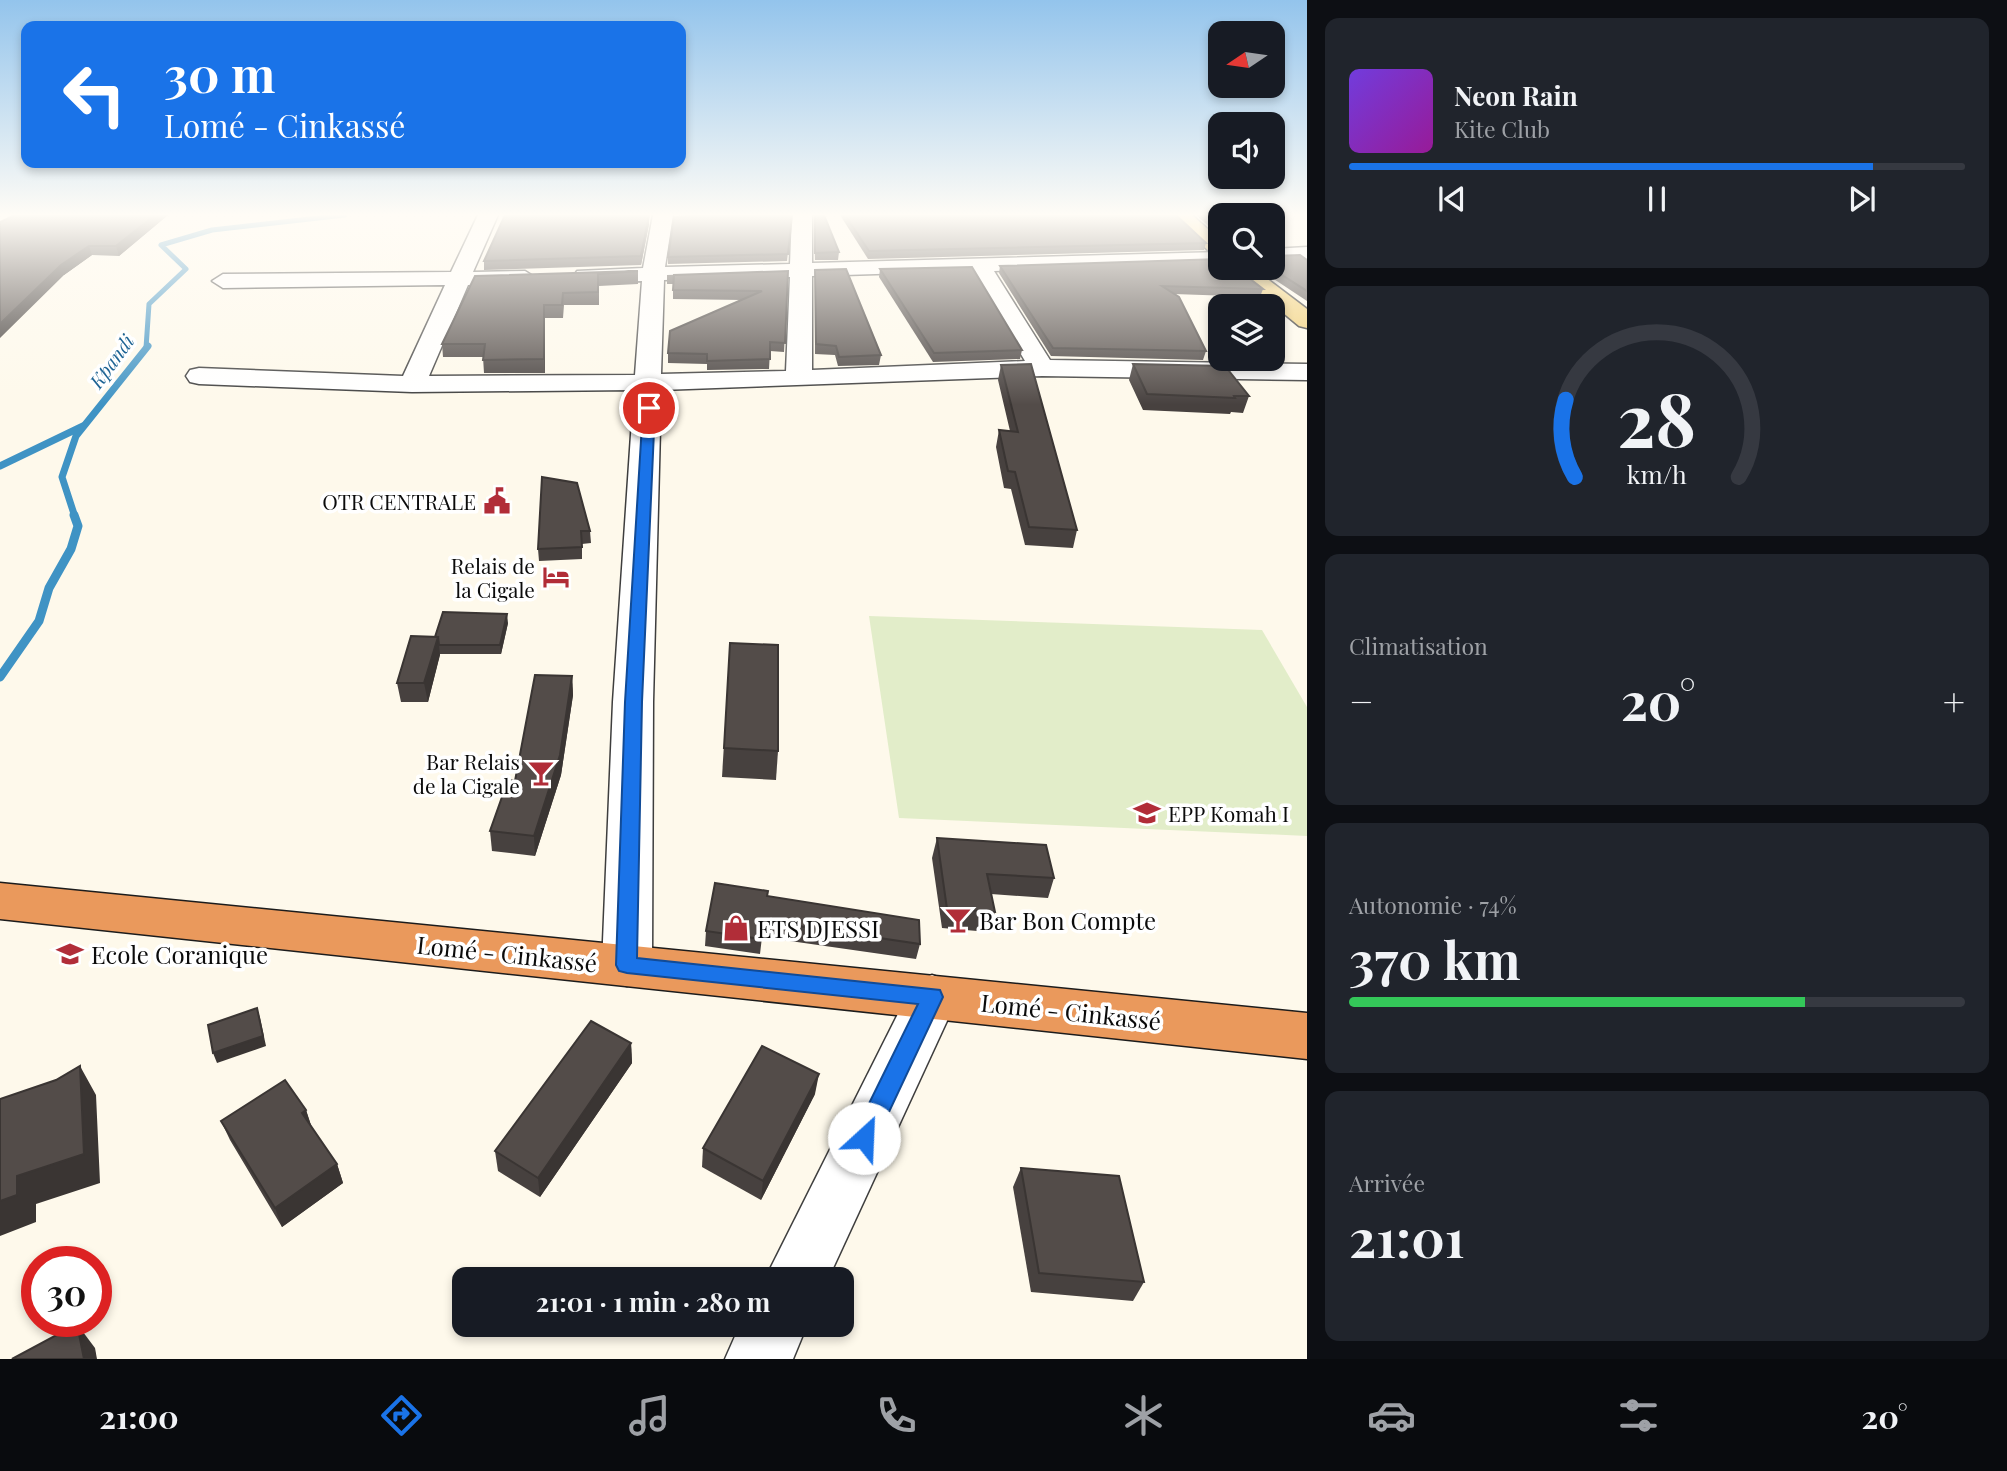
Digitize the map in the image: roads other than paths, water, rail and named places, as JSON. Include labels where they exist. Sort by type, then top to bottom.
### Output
[{"type":"highway","name":"Lomé - Cinkassé","points":[[0,901],[1307,1036]]},
{"type":"main road","points":[[1255,280],[1307,321]]},
{"type":"street","points":[[223,281],[502,278]]},
{"type":"street","points":[[627,965],[634,689],[653,278]]},
{"type":"street","points":[[799,377],[803,278]]},
{"type":"street","points":[[988,278],[1042,368]]},
{"type":"street","points":[[412,384],[458,280]]},
{"type":"street","points":[[199,376],[412,384],[650,383],[1042,368],[1307,372]]},
{"type":"street","points":[[802,1267],[932,997]]},
{"type":"street","points":[[758,1359],[769,1337]]},
{"type":"waterway","name":"Kpandi","points":[[146,348],[149,304],[176,278]]},
{"type":"waterway","name":"Kpandi","points":[[75,517],[62,477],[76,436],[148,346]]},
{"type":"waterway","points":[[0,466],[83,426]]},
{"type":"waterway","name":"Kpandi","points":[[0,677],[39,621],[49,588],[71,549],[78,526],[74,515]]},
{"type":"place","name":"OTR CENTRALE","points":[[497,501]]},
{"type":"place","name":"Relais de la Cigale","points":[[556,577]]},
{"type":"place","name":"Bar Relais de la Cigale","points":[[541,773]]},
{"type":"place","name":"EPP Komah I","points":[[1147,813]]},
{"type":"place","name":"Bar Bon Compte","points":[[958,920]]},
{"type":"place","name":"ETS DJESSI","points":[[736,928]]},
{"type":"place","name":"Ecole Coranique","points":[[70,954]]}]
